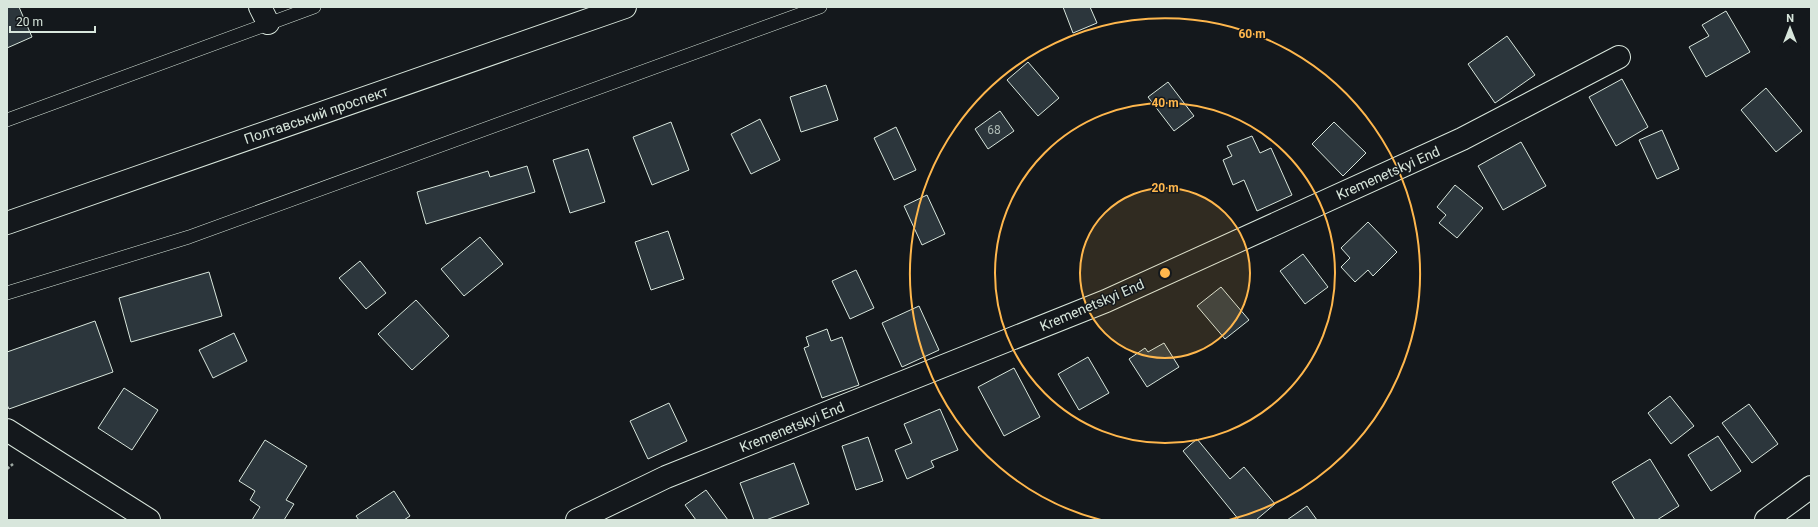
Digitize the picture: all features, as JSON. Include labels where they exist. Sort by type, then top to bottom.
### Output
[{"type":"main road","name":"Полтавський проспект","points":[[7,223],[625,7]]},
{"type":"main road","name":"Kremenetskyi End","points":[[577,520],[666,477],[1106,301],[1462,139],[1619,57]]},
{"type":"main road","points":[[7,430],[149,520]]},
{"type":"main road","points":[[1766,520],[1811,487]]},
{"type":"lane","points":[[7,120],[264,15],[314,7]]},
{"type":"lane","points":[[7,293],[189,237],[820,7]]},
{"type":"building","points":[[7,7],[19,7],[32,37],[7,48]]},
{"type":"building","points":[[1063,7],[1090,7],[1097,23],[1073,33]]},
{"type":"building","points":[[1726,11],[1750,52],[1706,77],[1689,47],[1709,36],[1702,25]]},
{"type":"building","points":[[1507,36],[1535,75],[1495,103],[1468,64]]},
{"type":"building","points":[[1028,62],[1059,98],[1038,116],[1007,80]]},
{"type":"building","points":[[1622,79],[1648,127],[1616,146],[1589,97]]},
{"type":"building","points":[[1168,82],[1194,116],[1174,131],[1148,97]]},
{"type":"building","points":[[826,85],[838,120],[801,132],[790,97]]},
{"type":"building","points":[[1766,88],[1802,131],[1776,152],[1741,110]]},
{"type":"building","points":[[1000,111],[1014,131],[988,149],[975,129]]},
{"type":"building","points":[[760,119],[780,160],[751,174],[731,134]]},
{"type":"building","points":[[671,122],[689,170],[652,185],[633,137]]},
{"type":"building","points":[[1334,122],[1366,153],[1343,176],[1312,144]]},
{"type":"building","points":[[896,127],[916,170],[894,180],[874,138]]},
{"type":"building","points":[[1662,130],[1679,169],[1657,179],[1639,140]]},
{"type":"building","points":[[1252,136],[1260,153],[1271,148],[1292,195],[1257,211],[1244,180],[1233,185],[1223,160],[1232,156],[1227,146]]},
{"type":"building","points":[[1521,142],[1546,186],[1503,210],[1478,166]]},
{"type":"building","points":[[588,149],[605,202],[570,213],[553,160]]},
{"type":"building","points":[[527,166],[535,192],[426,224],[417,192],[488,171],[490,177]]},
{"type":"building","points":[[1455,185],[1483,208],[1457,238],[1439,223],[1446,215],[1437,207]]},
{"type":"building","points":[[927,195],[945,234],[922,245],[904,206]]},
{"type":"building","points":[[1368,222],[1397,252],[1373,276],[1368,270],[1355,282],[1341,267],[1350,258],[1341,248]]},
{"type":"building","points":[[668,231],[684,279],[651,290],[635,242]]},
{"type":"building","points":[[480,237],[503,264],[464,296],[441,269]]},
{"type":"building","points":[[1303,254],[1328,287],[1305,304],[1280,271]]},
{"type":"building","points":[[360,261],[386,293],[366,309],[339,278]]},
{"type":"building","points":[[856,270],[874,308],[850,319],[832,281]]},
{"type":"building","points":[[209,272],[222,316],[131,342],[119,298]]},
{"type":"building","points":[[1221,287],[1249,320],[1225,339],[1197,306]]},
{"type":"building","points":[[416,300],[449,336],[412,370],[378,334]]},
{"type":"building","points":[[919,306],[939,350],[902,367],[882,323]]},
{"type":"building","points":[[95,321],[113,372],[9,409],[7,405],[7,352]]},
{"type":"building","points":[[827,329],[831,341],[842,337],[859,385],[822,398],[804,348],[809,346],[806,337]]},
{"type":"building","points":[[234,333],[247,361],[213,378],[199,350]]},
{"type":"building","points":[[1164,343],[1179,367],[1147,387],[1129,359],[1145,348],[1148,352]]},
{"type":"building","points":[[1088,357],[1109,393],[1079,410],[1058,374]]},
{"type":"building","points":[[1014,368],[1040,417],[1004,436],[978,387]]},
{"type":"building","points":[[124,388],[158,410],[132,450],[98,428]]},
{"type":"building","points":[[1670,396],[1694,426],[1671,444],[1648,413]]},
{"type":"building","points":[[669,403],[687,441],[648,459],[630,421]]},
{"type":"building","points":[[1749,404],[1778,444],[1752,463],[1722,423]]},
{"type":"building","points":[[940,409],[958,450],[931,461],[934,467],[907,479],[895,450],[912,443],[904,424]]},
{"type":"building","points":[[1718,436],[1741,471],[1711,491],[1688,455]]},
{"type":"building","points":[[868,437],[883,481],[856,490],[842,446]]},
{"type":"building","points":[[1197,439],[1230,479],[1244,467],[1275,504],[1256,520],[1239,520],[1183,451]]},
{"type":"building","points":[[265,440],[307,466],[286,500],[294,504],[284,520],[252,520],[260,507],[250,500],[255,491],[239,481]]},
{"type":"building","points":[[1650,459],[1679,506],[1657,520],[1635,520],[1612,482]]},
{"type":"building","points":[[794,463],[809,504],[766,520],[754,520],[740,483]]},
{"type":"building","points":[[706,490],[728,520],[696,520],[685,505]]},
{"type":"building","points":[[394,491],[410,516],[404,520],[359,520],[356,516]]},
{"type":"building","points":[[1307,506],[1317,520],[1287,520]]}]
